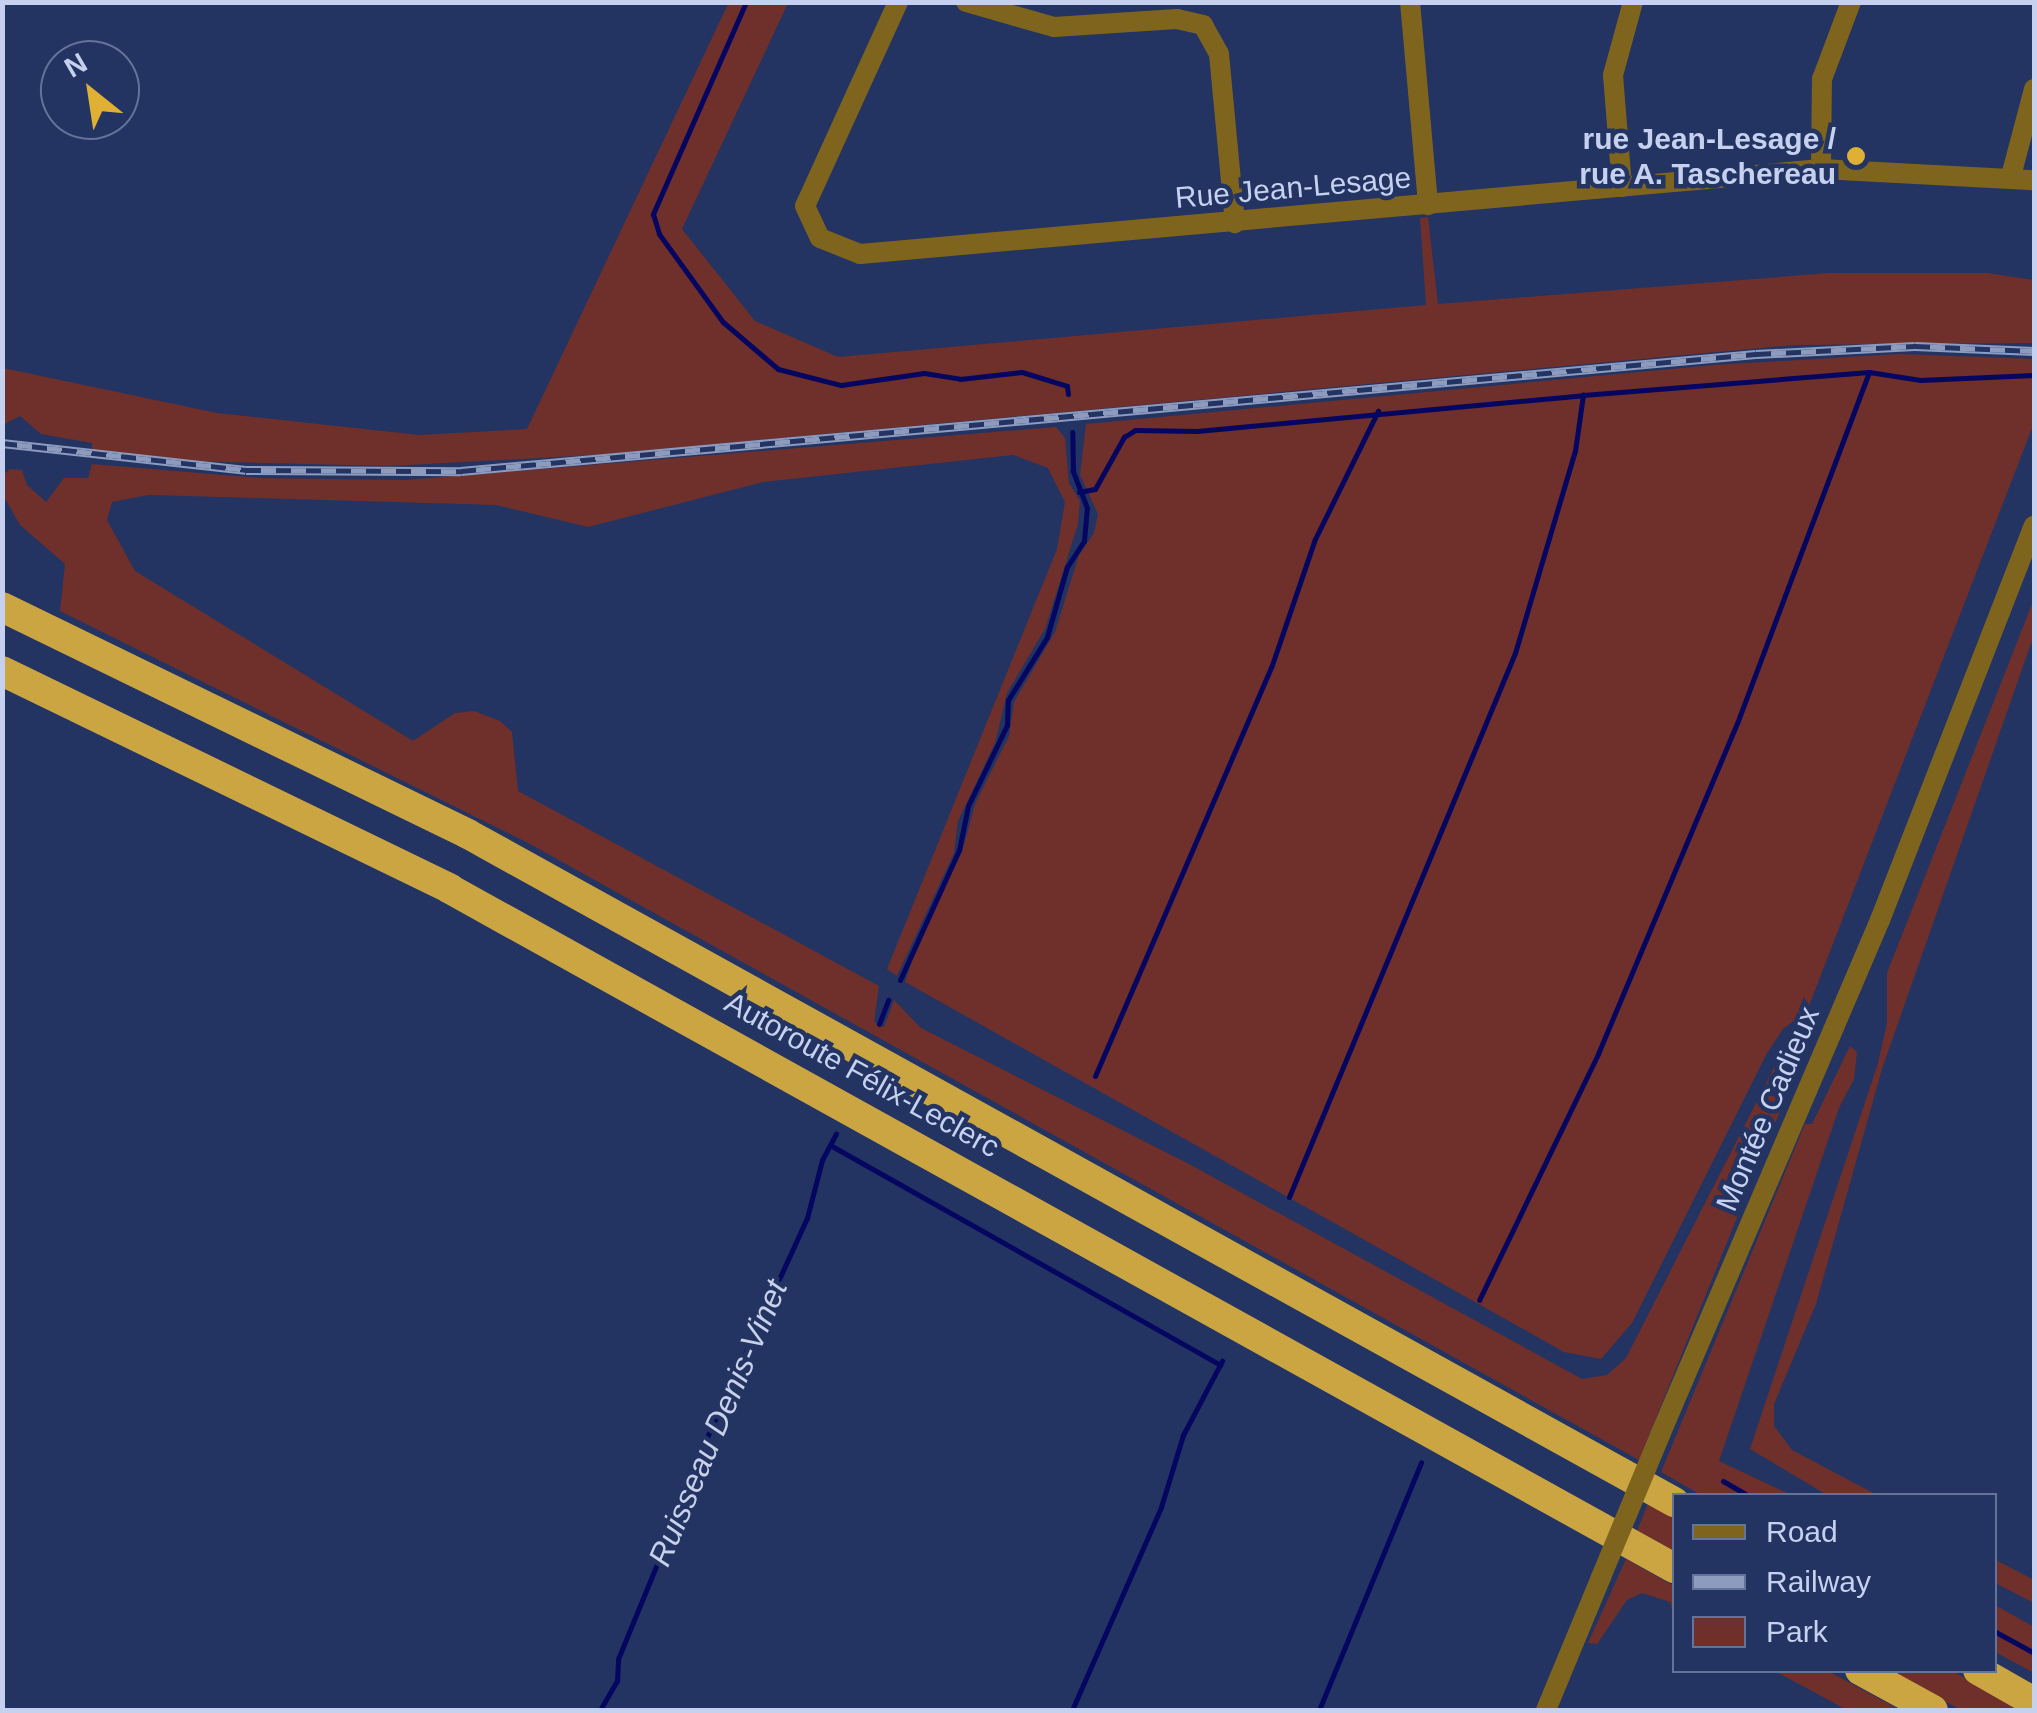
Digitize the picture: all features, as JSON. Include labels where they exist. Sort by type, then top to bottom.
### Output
[{"type":"highway","name":"Autoroute Félix-Leclerc","points":[[2,607],[468,834],[1672,1501]]},
{"type":"highway","name":"Autoroute Félix-Leclerc","points":[[2,671],[450,888],[1672,1567]]},
{"type":"highway","points":[[1865,1673],[1933,1710]]},
{"type":"highway","points":[[1983,1673],[2034,1702]]},
{"type":"street","name":"Rue Jean-Lesage","points":[[898,2],[807,198],[810,226],[827,243],[886,256],[1821,169],[2034,180]]},
{"type":"street","points":[[966,2],[1039,26],[1187,20],[1210,31],[1220,54],[1235,223]]},
{"type":"street","points":[[1410,2],[1428,205]]},
{"type":"street","points":[[1622,187],[1613,75],[1633,2]]},
{"type":"street","points":[[1821,169],[1822,79],[1850,2]]},
{"type":"street","points":[[2011,176],[2034,89]]},
{"type":"street","name":"Montée Cadieux","points":[[1546,1710],[1880,920],[2034,526]]},
{"type":"green space","points":[[729,2],[788,3],[682,229],[755,321],[838,357],[1426,305],[1420,218],[1428,217],[1438,304],[1829,273],[1987,273],[2034,280],[2034,343],[1794,345],[595,455],[390,466],[184,461],[92,450],[92,443],[41,434],[20,416],[3,425],[3,368],[217,413],[420,435],[527,429]]},
{"type":"green space","points":[[1898,354],[2034,359],[2034,423],[1807,1011],[1783,1029],[1767,1053],[1632,1323],[1601,1359],[1564,1352],[905,982],[922,931],[962,852],[975,804],[1009,736],[1014,702],[1055,632],[1079,555],[1094,533],[1098,514],[1080,475],[1086,424],[1714,365]]},
{"type":"green space","points":[[1056,427],[1065,438],[1069,483],[1080,501],[1078,524],[1045,629],[1007,693],[995,743],[958,821],[954,853],[897,976],[887,969],[1057,549],[1065,502],[1048,468],[1013,455],[763,482],[588,527],[496,505],[148,495],[112,502],[107,520],[135,571],[413,741],[455,713],[474,711],[500,721],[512,732],[518,791],[879,986],[874,1022],[884,1027],[894,1000],[921,1028],[1189,1164],[1582,1379],[1607,1375],[1626,1358],[1783,1050],[1801,1036],[1810,1037],[1639,1460],[528,843],[60,611],[65,564],[20,525],[3,495],[2,476],[10,469],[22,470],[27,485],[46,502],[64,478],[88,478],[92,464],[259,478],[406,480]]},
{"type":"green space","points":[[2034,599],[2034,635],[1882,1069],[1816,1304],[1774,1404],[1774,1426],[1792,1450],[1873,1493],[1824,1493],[1750,1449],[1878,1063],[1887,1023],[1887,973]]},
{"type":"green space","points":[[1850,1046],[1857,1052],[1854,1079],[1839,1108],[1719,1461],[1787,1493],[1698,1493],[1661,1472],[1805,1124],[1812,1124]]},
{"type":"green space","points":[[1649,1501],[1672,1515],[1672,1550],[1637,1531]]},
{"type":"green space","points":[[1626,1559],[1672,1585],[1672,1610],[1670,1602],[1642,1593],[1627,1600],[1597,1644],[1588,1643]]},
{"type":"green space","points":[[1997,1561],[2034,1580],[2034,1603],[1997,1584]]},
{"type":"green space","points":[[1997,1606],[2034,1627],[2034,1673],[1997,1653]]},
{"type":"green space","points":[[1779,1673],[1832,1673],[1900,1710],[1847,1710]]},
{"type":"green space","points":[[1892,1673],[1956,1673],[2024,1710],[1961,1710]]},
{"type":"waterway","name":"Ruisseau Denis-Vinet","points":[[746,2],[653,214],[659,234],[723,322],[778,369],[841,385],[924,373],[960,379],[1022,372],[1067,386],[1068,394]]},
{"type":"waterway","points":[[1869,372],[1920,380],[2034,375]]},
{"type":"waterway","points":[[1289,1197],[1515,653],[1575,451],[1583,395],[1869,372],[1737,723],[1598,1054],[1479,1300]]},
{"type":"waterway","points":[[1079,492],[1095,489],[1124,437],[1135,430],[1197,431],[1583,395]]},
{"type":"waterway","points":[[1095,1076],[1272,665],[1315,539],[1378,411]]},
{"type":"waterway","name":"Ruisseau Denis-Vinet","points":[[900,980],[959,850],[968,806],[1007,725],[1008,700],[1047,637],[1067,567],[1084,541],[1087,508],[1073,471],[1072,432]]},
{"type":"waterway","name":"Ruisseau Denis-Vinet","points":[[879,1024],[888,1000]]},
{"type":"waterway","name":"Ruisseau Denis-Vinet","points":[[600,1710],[617,1681],[618,1659],[657,1564],[670,1548],[667,1525],[807,1218],[822,1160],[836,1134]]},
{"type":"waterway","points":[[830,1145],[1220,1365]]},
{"type":"waterway","points":[[1072,1710],[1161,1507],[1183,1435],[1222,1361]]},
{"type":"waterway","points":[[1319,1710],[1421,1462]]},
{"type":"waterway","points":[[1723,1481],[1744,1493]]},
{"type":"waterway","points":[[1997,1633],[2034,1653]]},
{"type":"railway","points":[[2,443],[246,470],[461,471],[1756,354],[1915,346],[2034,351]]},
{"type":"place","name":"rue Jean-Lesage / rue A. Taschereau","points":[[1856,156]]}]
